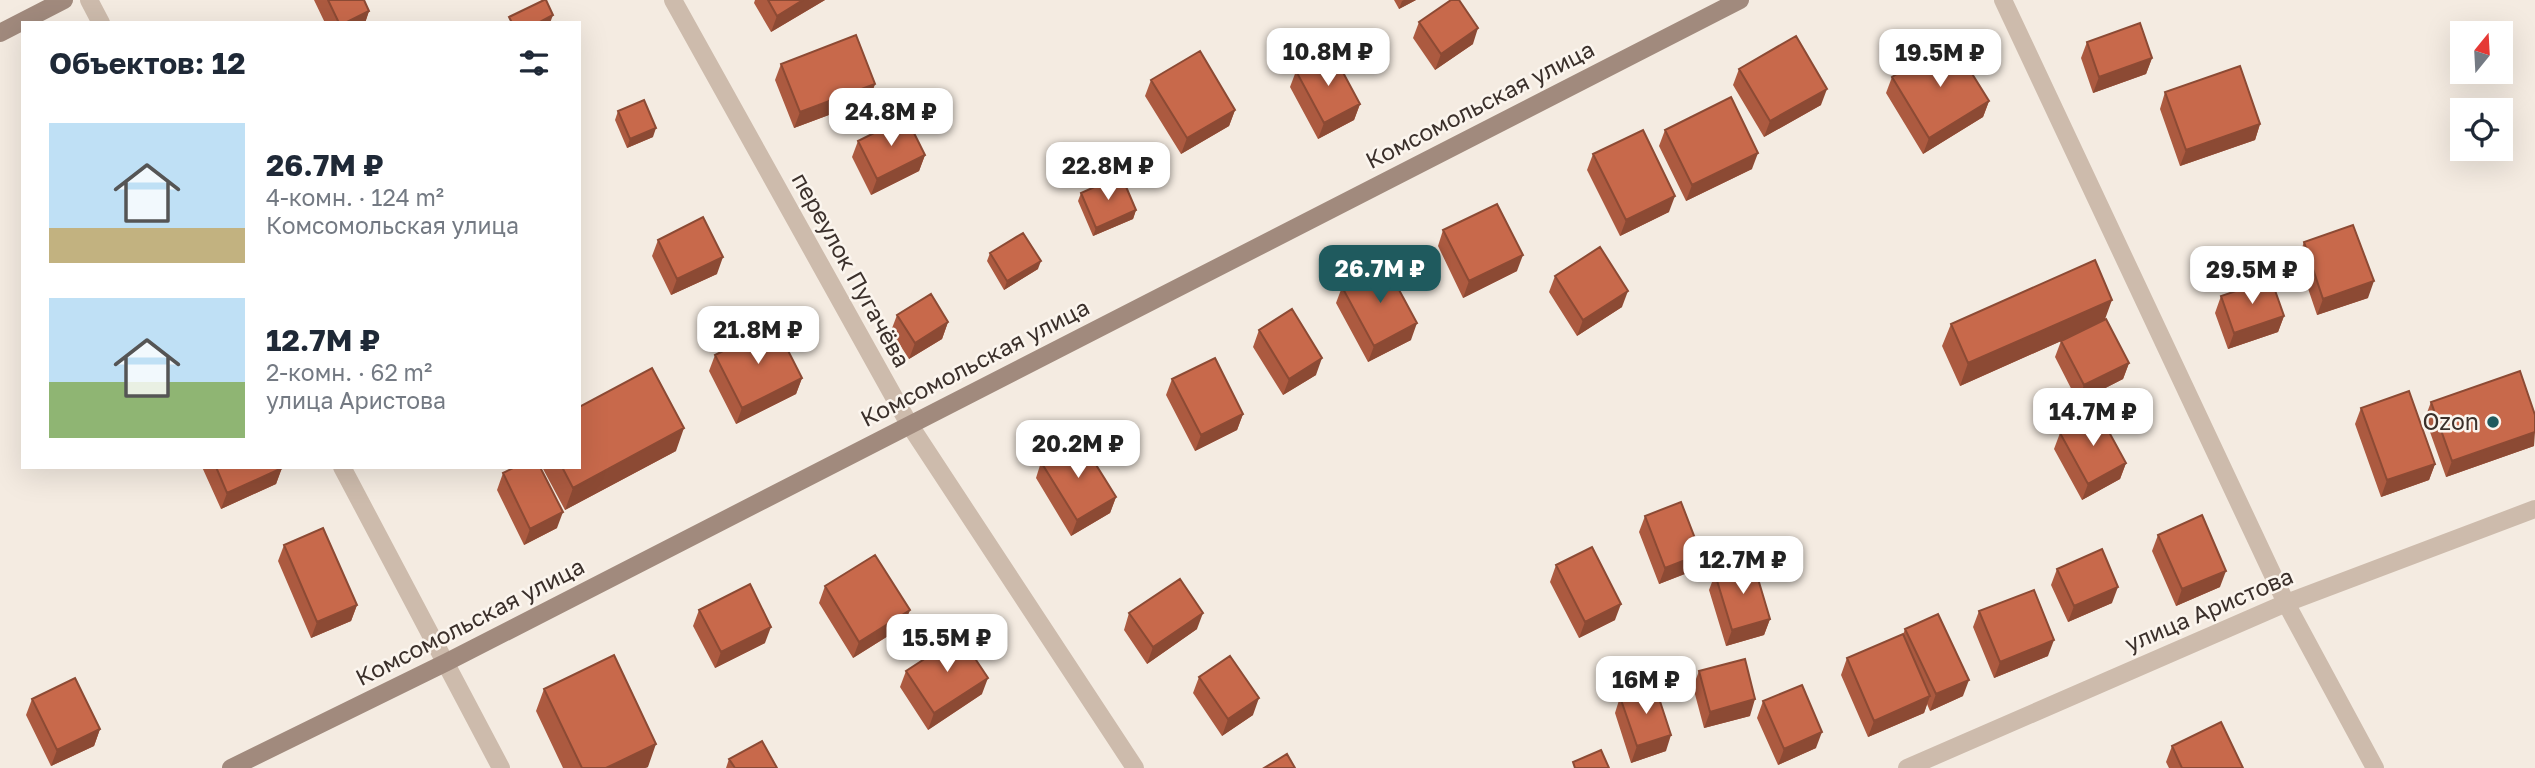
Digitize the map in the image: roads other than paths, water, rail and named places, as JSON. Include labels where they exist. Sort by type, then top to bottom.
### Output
[{"type":"main road","points":[[23,21],[64,0]]},
{"type":"main road","name":"Комсомольская улица","points":[[231,768],[447,662],[1740,0]]},
{"type":"main road","points":[[0,33],[21,22]]},
{"type":"street","points":[[89,0],[101,21]]},
{"type":"street","name":"переулок Пугачёва","points":[[673,0],[909,424],[1135,768]]},
{"type":"street","points":[[2003,0],[2286,603],[2375,768]]},
{"type":"street","points":[[343,469],[501,768]]},
{"type":"street","name":"улица Аристова","points":[[1907,768],[2286,603],[2535,509]]},
{"type":"place","name":"Ozon","points":[[2493,422]]}]
